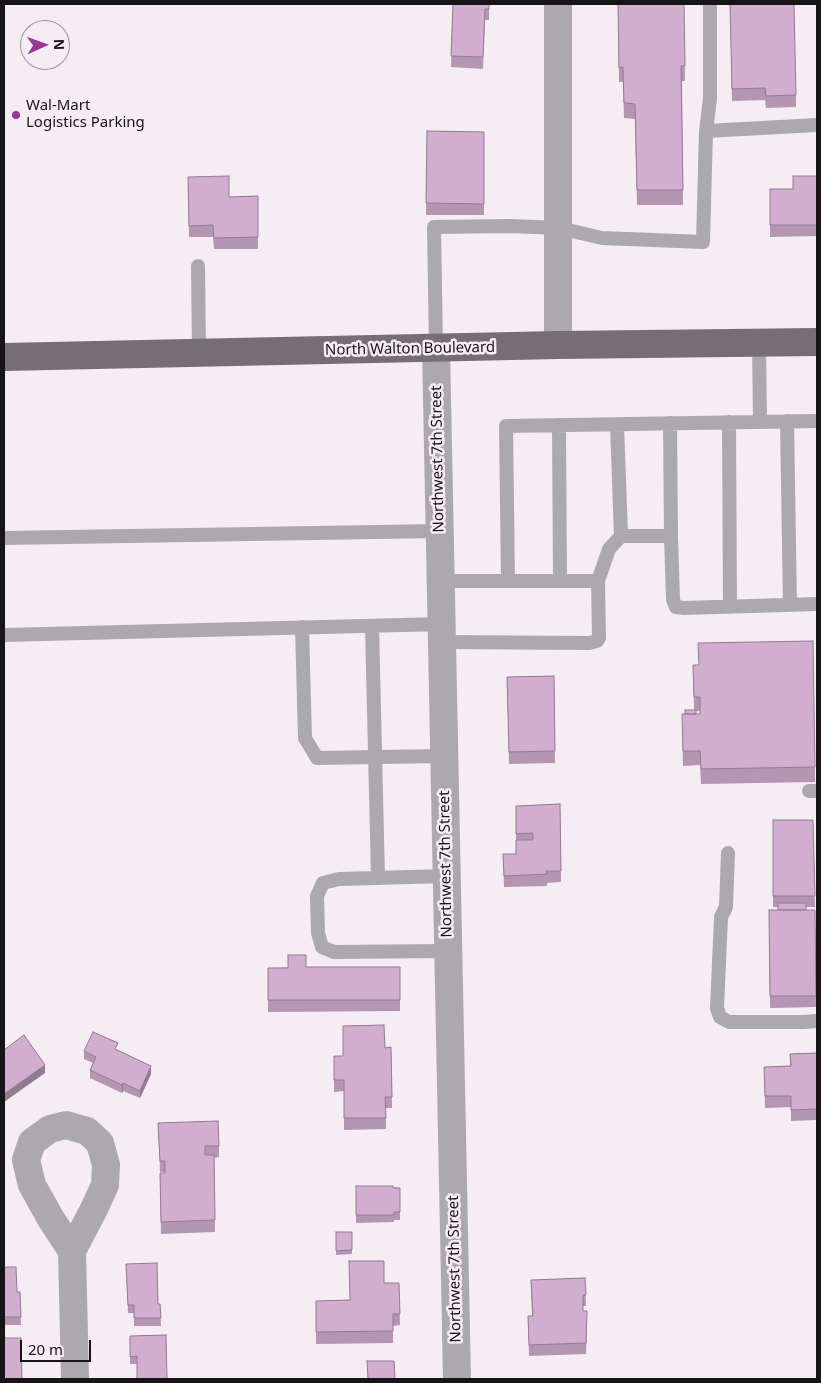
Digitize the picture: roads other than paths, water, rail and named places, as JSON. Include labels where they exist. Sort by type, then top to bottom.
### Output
[{"type":"main road","name":"North Walton Boulevard","points":[[4,357],[558,345],[817,342]]},
{"type":"street","points":[[558,4],[558,345]]},
{"type":"street","name":"Northwest 7th Street","points":[[436,349],[457,1379]]},
{"type":"street","points":[[72,1251],[75,1379]]},
{"type":"lane","points":[[436,349],[434,226],[558,228],[602,238],[703,242],[706,131],[710,99],[710,4]]},
{"type":"lane","points":[[706,131],[817,125]]},
{"type":"lane","points":[[198,266],[199,353]]},
{"type":"lane","points":[[759,342],[760,421]]},
{"type":"lane","points":[[787,421],[790,605]]},
{"type":"lane","points":[[508,581],[506,426],[817,421]]},
{"type":"lane","points":[[729,422],[730,607]]},
{"type":"lane","points":[[670,423],[673,600],[676,607],[817,604]]},
{"type":"lane","points":[[4,635],[372,626],[442,633],[597,642],[599,638],[598,581],[609,549],[621,536],[618,424]]},
{"type":"lane","points":[[559,425],[560,581]]},
{"type":"lane","points":[[4,538],[440,531]]},
{"type":"lane","points":[[621,536],[671,536]]},
{"type":"lane","points":[[440,581],[598,581]]},
{"type":"lane","points":[[372,626],[378,878]]},
{"type":"lane","points":[[302,627],[305,738],[316,758],[444,756]]},
{"type":"lane","points":[[728,853],[726,907],[721,917],[717,1008],[720,1017],[730,1022],[817,1021]]},
{"type":"lane","points":[[446,876],[339,878],[323,883],[317,896],[318,933],[322,947],[334,952],[448,951]]},
{"type":"place","name":"Wal-Mart Logistics Parking","points":[[16,115]]}]
